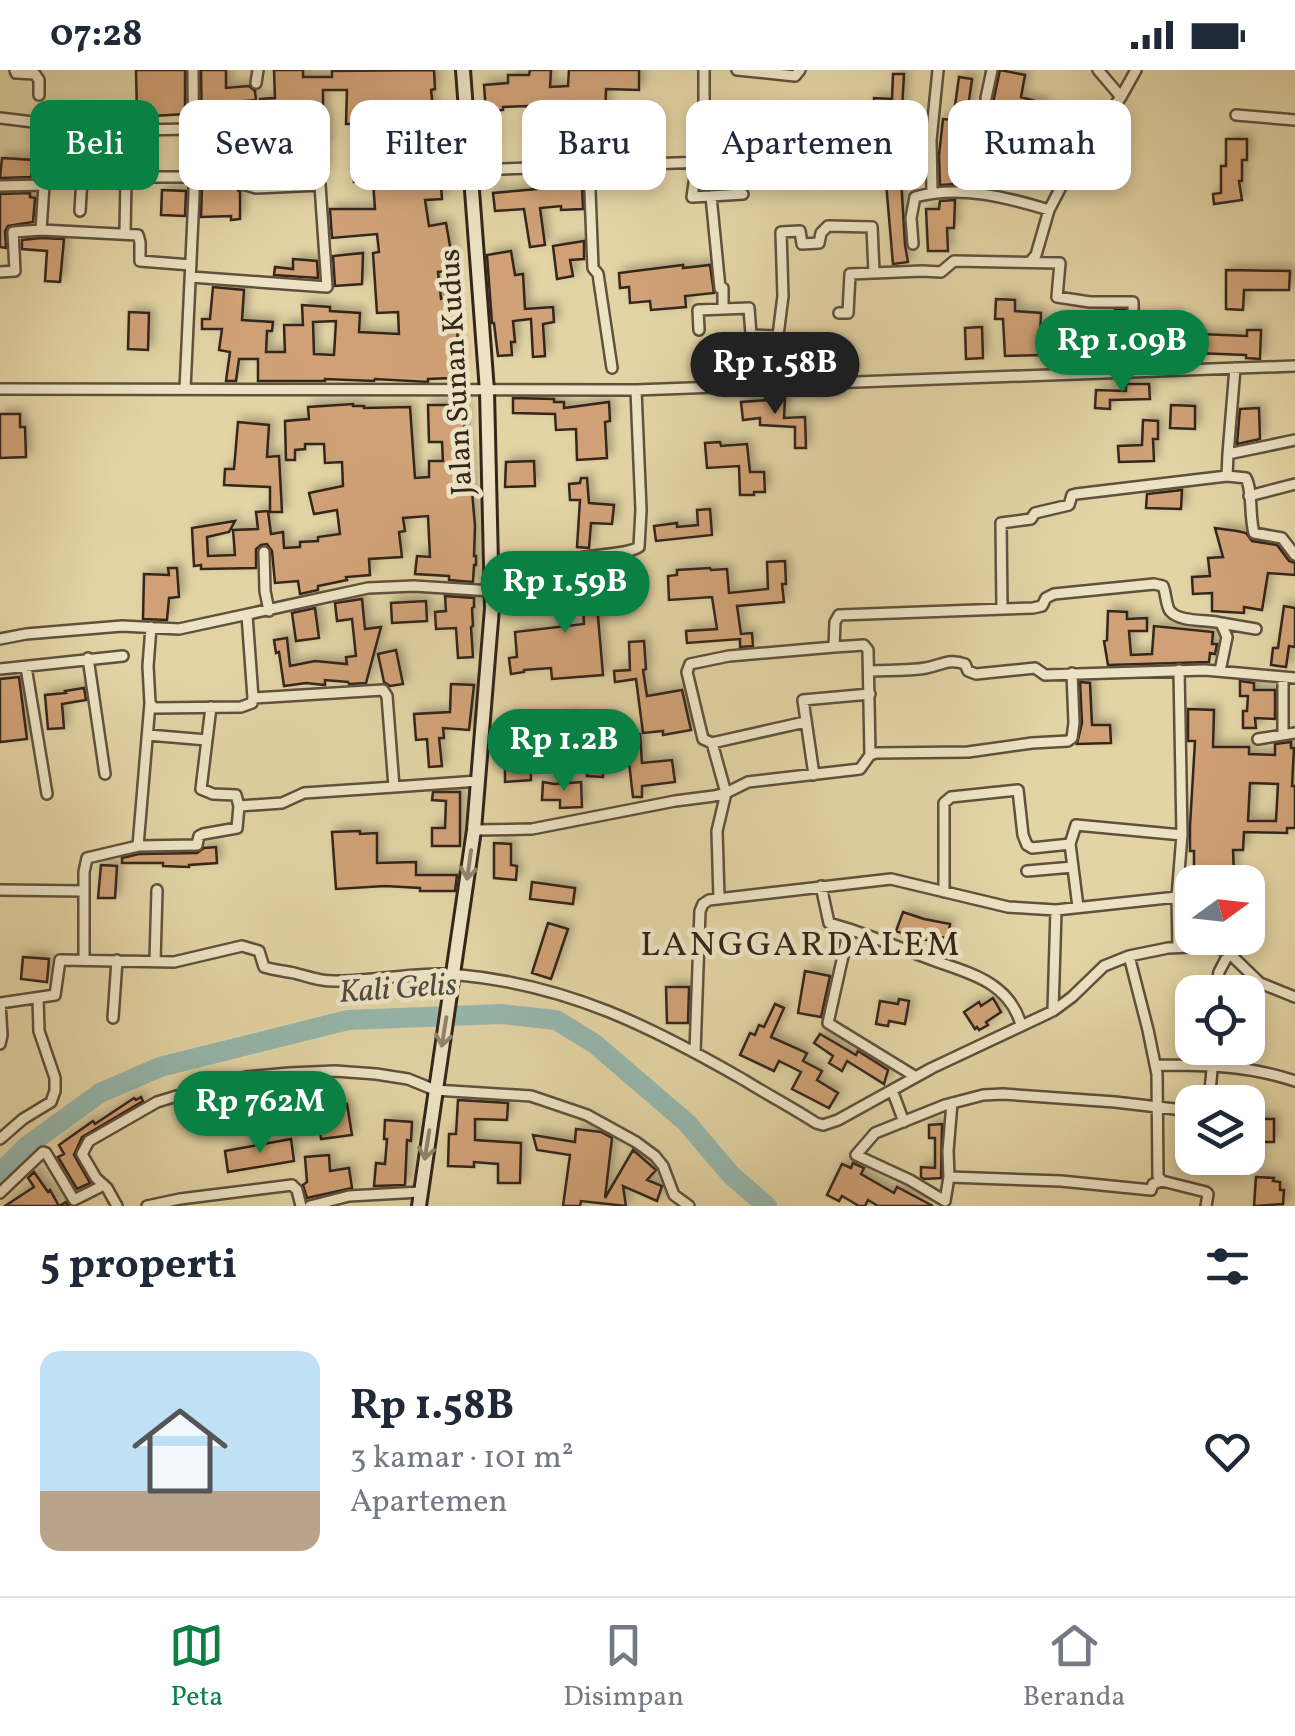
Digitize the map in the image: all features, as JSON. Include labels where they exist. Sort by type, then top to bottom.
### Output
[{"type":"main road","name":"Jalan Sunan Kudus","points":[[463,70],[465,100]]},
{"type":"main road","name":"Jalan Sunan Kudus","points":[[419,1199],[474,830],[492,608],[487,391],[472,190]]},
{"type":"street","points":[[15,70],[34,74],[39,80],[39,95]]},
{"type":"street","points":[[193,70],[193,100]]},
{"type":"street","points":[[256,83],[258,70]]},
{"type":"street","points":[[704,70],[705,100]]},
{"type":"street","points":[[737,70],[796,76],[800,70]]},
{"type":"street","points":[[932,192],[931,140],[938,70]]},
{"type":"street","points":[[986,98],[992,70]]},
{"type":"street","points":[[1098,70],[1120,96]]},
{"type":"street","points":[[1030,262],[1036,255],[1049,210],[1090,136],[1136,70]]},
{"type":"street","points":[[1236,115],[1295,120]]},
{"type":"street","points":[[0,118],[72,132],[179,129]]},
{"type":"street","points":[[0,186],[30,185]]},
{"type":"street","points":[[41,230],[44,190]]},
{"type":"street","points":[[80,211],[81,190]]},
{"type":"street","points":[[125,233],[126,190]]},
{"type":"street","points":[[184,389],[195,190]]},
{"type":"street","points":[[191,276],[327,287],[320,190]]},
{"type":"street","points":[[589,190],[593,268],[598,274],[612,368]]},
{"type":"street","points":[[693,190],[692,197],[743,194]]},
{"type":"street","points":[[913,244],[916,197],[932,192],[992,194],[1049,210]]},
{"type":"street","points":[[711,196],[724,309]]},
{"type":"street","points":[[780,217],[783,296],[775,358],[781,384]]},
{"type":"street","points":[[781,232],[800,232],[802,244],[819,243],[828,226],[872,227],[874,272]]},
{"type":"street","points":[[0,272],[15,271],[13,232],[41,230],[138,235],[140,261],[192,265]]},
{"type":"street","points":[[839,313],[848,313],[850,274],[941,272],[954,261],[1060,263],[1056,297],[1133,302],[1134,372]]},
{"type":"street","points":[[698,330],[698,310],[748,308],[751,336],[777,336]]},
{"type":"street","points":[[0,389],[636,390],[1295,366]]},
{"type":"street","points":[[1227,476],[1235,368]]},
{"type":"street","points":[[492,608],[571,559],[639,547],[636,390]]},
{"type":"street","points":[[1228,454],[1295,440]]},
{"type":"street","points":[[1002,610],[1001,523],[1065,508],[1076,494],[1227,476],[1246,478],[1254,533],[1282,538],[1295,555]]},
{"type":"street","points":[[1249,496],[1295,484]]},
{"type":"street","points":[[264,552],[268,611]]},
{"type":"street","points":[[834,647],[839,614],[1034,608],[1054,594],[1159,584],[1172,613],[1256,629]]},
{"type":"street","points":[[0,639],[91,628],[179,629],[368,588],[414,586],[492,591]]},
{"type":"street","points":[[150,703],[154,708],[241,708],[252,703],[246,615]]},
{"type":"street","points":[[1220,671],[1227,637],[1221,623]]},
{"type":"street","points":[[138,846],[150,703],[151,627]]},
{"type":"street","points":[[474,830],[532,830],[726,794],[748,782],[860,768],[870,754],[867,646],[729,656],[690,664],[688,672],[703,739],[712,743],[805,722]]},
{"type":"street","points":[[0,669],[123,656]]},
{"type":"street","points":[[88,658],[104,774]]},
{"type":"street","points":[[869,671],[928,668],[954,661],[965,664],[968,671],[976,674],[1035,668],[1045,675],[1179,670],[1295,678]]},
{"type":"street","points":[[26,667],[47,794]]},
{"type":"street","points":[[1179,670],[1180,865]]},
{"type":"street","points":[[870,754],[968,752],[1068,741],[1074,723],[1072,673]]},
{"type":"street","points":[[1283,678],[1283,734]]},
{"type":"street","points":[[253,698],[383,690],[388,696],[394,787]]},
{"type":"street","points":[[814,775],[802,702],[806,698],[870,694]]},
{"type":"street","points":[[84,960],[87,858],[138,846],[197,845],[203,834],[237,828],[236,795],[202,790],[212,708]]},
{"type":"street","points":[[1258,739],[1295,732]]},
{"type":"street","points":[[148,734],[208,740]]},
{"type":"street","points":[[712,743],[726,794],[717,830],[719,898]]},
{"type":"street","points":[[238,806],[282,804],[304,793],[478,781]]},
{"type":"street","points":[[944,892],[944,802],[951,797],[1018,790],[1027,846],[1070,844]]},
{"type":"street","points":[[1078,907],[1070,844],[1078,824],[1182,835]]},
{"type":"street","points":[[1027,871],[1073,867]]},
{"type":"street","points":[[695,1052],[700,912],[709,900],[891,879],[1008,907],[1056,910],[1175,897]]},
{"type":"street","points":[[821,886],[829,923],[974,973],[1014,1006],[1021,1025]]},
{"type":"street","points":[[0,890],[84,892]]},
{"type":"street","points":[[155,961],[157,890]]},
{"type":"street","points":[[1053,1011],[1056,910]]},
{"type":"street","points":[[849,928],[828,1023],[916,1077]]},
{"type":"street","points":[[0,1044],[0,1002],[55,995],[60,960],[174,962],[242,946],[259,951],[264,968],[314,980],[340,982],[396,976],[494,978],[579,999],[652,1029],[823,1125],[1053,1011],[1097,971],[1129,956],[1175,948]]},
{"type":"street","points":[[1231,955],[1260,983],[1295,997]]},
{"type":"street","points":[[1129,956],[1155,1065],[1157,1170],[1162,1181]]},
{"type":"street","points":[[113,1018],[117,960]]},
{"type":"street","points":[[0,1138],[51,1102],[55,1091],[56,1078],[39,1031],[38,998]]},
{"type":"street","points":[[1155,1065],[1175,1065]]},
{"type":"street","points":[[1212,1085],[1214,1065],[1263,1071],[1295,1081]]},
{"type":"street","points":[[118,1206],[82,1154],[89,1142],[157,1102],[214,1085],[246,1077],[335,1071],[394,1076],[436,1087],[531,1096],[587,1115],[655,1156],[674,1194],[686,1205]]},
{"type":"street","points":[[892,1091],[904,1121]]},
{"type":"street","points":[[952,1102],[944,1200],[856,1156],[875,1134],[952,1102],[983,1095],[1175,1110]]},
{"type":"street","points":[[0,1193],[43,1152],[74,1200],[104,1185]]},
{"type":"street","points":[[948,1177],[1061,1181],[1151,1190],[1153,1184],[1162,1181],[1206,1192],[1206,1206]]},
{"type":"street","points":[[147,1206],[292,1185],[296,1187],[300,1206]]},
{"type":"street","points":[[310,1206],[349,1196],[419,1199]]},
{"type":"building","points":[[136,70],[185,70],[185,100],[179,100],[179,114],[159,116],[159,100],[137,100]]},
{"type":"building","points":[[201,70],[226,70],[226,88],[249,86],[255,91],[256,100],[201,100]]},
{"type":"building","points":[[274,70],[303,70],[303,77],[332,77],[332,71],[434,70],[432,100],[350,100],[350,124],[346,124],[347,90],[323,90],[323,100],[260,99],[275,98]]},
{"type":"building","points":[[530,70],[551,70],[550,87],[568,86],[569,70],[639,70],[639,90],[606,89],[606,100],[522,100],[522,106],[502,110],[502,100],[485,100],[484,85],[508,83],[508,75],[529,75]]},
{"type":"building","points":[[1000,70],[1025,75],[1021,97],[1032,100],[994,100]]},
{"type":"building","points":[[893,74],[904,74],[903,100],[874,98],[892,99]]},
{"type":"building","points":[[959,77],[972,79],[969,100],[956,100]]},
{"type":"building","points":[[943,119],[948,120],[948,185],[940,185],[939,155]]},
{"type":"building","points":[[1226,139],[1247,139],[1247,160],[1242,160],[1239,181],[1242,200],[1214,204],[1213,194],[1221,193],[1221,166],[1226,166]]},
{"type":"building","points":[[2,158],[30,160],[30,177],[0,178]]},
{"type":"building","points":[[162,190],[186,191],[185,216],[161,215]]},
{"type":"building","points":[[202,190],[240,192],[240,219],[201,217]]},
{"type":"building","points":[[374,190],[441,190],[442,199],[425,200],[429,226],[446,223],[452,271],[438,272],[441,299],[455,298],[460,372],[451,372],[451,378],[428,382],[258,381],[258,359],[239,359],[236,381],[226,381],[230,352],[219,350],[222,329],[202,329],[202,319],[210,319],[213,287],[244,290],[242,320],[273,322],[272,331],[267,331],[266,352],[285,352],[284,325],[303,325],[302,305],[360,313],[359,332],[399,334],[398,312],[377,313],[373,253],[379,252],[377,234],[332,238],[330,209],[375,209]],"holes":[[[336,321],[334,355],[314,354],[313,322]]]},
{"type":"building","points":[[582,190],[583,209],[540,208],[545,245],[530,247],[524,209],[495,211],[493,193]]},
{"type":"building","points":[[887,190],[902,190],[908,262],[893,264]]},
{"type":"building","points":[[30,193],[35,198],[33,222],[8,226],[6,248],[0,247],[0,194]]},
{"type":"building","points":[[955,200],[954,228],[947,228],[948,251],[928,251],[926,209],[939,209],[940,201]]},
{"type":"building","points":[[64,239],[60,282],[45,281],[47,251],[22,249],[22,240]]},
{"type":"building","points":[[584,241],[584,259],[570,260],[573,276],[557,279],[553,246]]},
{"type":"building","points":[[511,251],[515,275],[523,274],[525,309],[553,307],[554,322],[543,324],[545,356],[533,357],[531,319],[513,321],[512,355],[498,356],[487,255]]},
{"type":"building","points":[[363,253],[362,284],[335,286],[333,256]]},
{"type":"building","points":[[293,259],[317,261],[318,278],[274,275],[275,267],[293,269]]},
{"type":"building","points":[[710,265],[714,293],[685,296],[686,307],[651,310],[650,301],[630,303],[629,287],[620,288],[619,273]]},
{"type":"building","points":[[1226,270],[1290,271],[1289,290],[1244,290],[1243,310],[1226,309]]},
{"type":"building","points":[[996,299],[1015,300],[1015,311],[1041,313],[1040,337],[1055,337],[1056,358],[1005,356],[1003,319],[995,319]]},
{"type":"building","points":[[1115,310],[1125,310],[1125,343],[1107,343],[1108,364],[1081,366],[1080,350],[1096,350],[1096,316],[1115,315]]},
{"type":"building","points":[[129,312],[149,313],[148,350],[128,349]]},
{"type":"building","points":[[1166,317],[1177,317],[1176,333],[1247,336],[1247,330],[1261,330],[1260,359],[1196,353],[1196,360],[1183,359],[1184,347],[1153,346],[1154,322],[1165,322]]},
{"type":"building","points":[[982,327],[983,358],[966,359],[965,328]]},
{"type":"building","points":[[1126,384],[1149,384],[1150,399],[1110,400],[1110,409],[1095,408],[1096,390],[1126,391]]},
{"type":"building","points":[[767,396],[785,397],[784,418],[805,417],[806,448],[795,448],[795,427],[760,425],[760,418],[743,420],[741,402],[767,400]]},
{"type":"building","points":[[513,398],[554,399],[564,402],[564,408],[609,402],[610,421],[605,422],[607,458],[577,460],[576,429],[556,430],[555,414],[513,413]]},
{"type":"building","points":[[353,404],[364,408],[410,407],[415,478],[429,477],[429,461],[443,461],[442,442],[429,442],[428,405],[464,405],[475,526],[473,582],[415,574],[417,556],[430,557],[428,516],[403,518],[405,531],[399,532],[402,557],[369,559],[370,575],[346,577],[347,580],[300,594],[298,581],[275,583],[272,551],[267,544],[256,549],[256,568],[194,566],[192,528],[235,521],[229,532],[207,537],[208,556],[235,555],[233,530],[258,529],[256,512],[268,511],[271,534],[283,532],[284,548],[340,534],[337,510],[314,514],[309,493],[343,486],[342,462],[325,463],[324,444],[305,444],[305,449],[295,450],[295,460],[286,460],[285,421],[309,419],[308,407]]},
{"type":"building","points":[[1171,405],[1195,406],[1195,429],[1170,428]]},
{"type":"building","points":[[1259,408],[1260,439],[1237,444],[1240,409]]},
{"type":"building","points":[[0,414],[20,414],[20,427],[25,427],[26,457],[0,458]]},
{"type":"building","points":[[1143,420],[1158,421],[1158,439],[1153,439],[1154,461],[1119,462],[1118,446],[1142,445]]},
{"type":"building","points":[[238,422],[269,425],[267,457],[279,456],[282,512],[270,512],[270,487],[224,485],[225,469],[234,469]]},
{"type":"building","points":[[720,442],[721,446],[747,444],[750,472],[764,472],[765,492],[740,495],[739,466],[707,468],[705,443]]},
{"type":"building","points":[[534,461],[535,486],[505,487],[506,462]]},
{"type":"building","points":[[581,478],[587,478],[589,503],[614,505],[612,524],[591,523],[589,548],[577,547],[580,500],[570,500],[569,484],[580,483]]},
{"type":"building","points":[[1182,490],[1181,509],[1146,508],[1147,494]]},
{"type":"building","points":[[710,509],[712,535],[656,541],[654,526],[698,525],[697,510]]},
{"type":"building","points":[[1215,528],[1246,533],[1252,541],[1277,545],[1295,563],[1295,575],[1268,573],[1262,610],[1244,607],[1244,613],[1212,611],[1212,593],[1193,594],[1192,577],[1210,576],[1208,558],[1223,557]]},
{"type":"building","points":[[785,561],[784,602],[737,606],[741,634],[752,633],[753,646],[740,647],[740,639],[687,643],[686,631],[717,629],[712,597],[669,600],[668,576],[677,575],[677,570],[727,569],[729,593],[768,589],[767,562]]},
{"type":"building","points":[[597,564],[603,675],[552,679],[551,668],[511,674],[509,658],[517,657],[515,632],[584,624],[582,591],[560,595],[562,603],[549,606],[547,597],[540,598],[538,591],[579,581],[577,569]]},
{"type":"building","points":[[168,568],[177,568],[179,597],[169,598],[167,620],[143,619],[144,574],[169,575]]},
{"type":"building","points":[[445,596],[474,598],[473,657],[458,658],[456,628],[436,629],[435,612],[446,611]]},
{"type":"building","points":[[362,599],[365,629],[381,627],[366,683],[325,680],[325,685],[284,686],[274,640],[287,638],[290,666],[315,661],[347,664],[346,657],[356,656],[352,619],[337,621],[335,603]]},
{"type":"building","points":[[426,601],[427,621],[392,623],[391,603]]},
{"type":"building","points":[[1284,606],[1295,608],[1295,647],[1289,646],[1286,667],[1271,665],[1273,648],[1278,648]]},
{"type":"building","points":[[315,608],[319,638],[296,641],[292,613]]},
{"type":"building","points":[[1108,611],[1127,612],[1127,619],[1147,618],[1147,631],[1129,631],[1131,655],[1152,654],[1154,626],[1213,632],[1215,654],[1210,653],[1209,662],[1108,665],[1104,641]]},
{"type":"building","points":[[644,641],[647,696],[682,690],[691,730],[663,735],[663,731],[643,733],[636,679],[615,682],[614,671],[630,670],[629,642]]},
{"type":"building","points":[[396,650],[403,684],[390,686],[384,682],[378,654]]},
{"type":"building","points":[[19,677],[27,739],[0,742],[0,679]]},
{"type":"building","points":[[1240,681],[1254,683],[1254,690],[1275,690],[1275,719],[1255,718],[1256,728],[1243,728],[1248,696],[1240,696]]},
{"type":"building","points":[[1080,682],[1090,683],[1092,725],[1110,725],[1111,743],[1077,744],[1082,723]]},
{"type":"building","points":[[451,684],[474,685],[469,730],[443,728],[444,738],[439,738],[442,766],[429,767],[427,739],[416,740],[414,714],[450,712]]},
{"type":"building","points":[[84,688],[86,700],[62,704],[64,728],[48,729],[45,695]]},
{"type":"building","points":[[1188,709],[1214,710],[1213,747],[1249,747],[1249,754],[1275,755],[1275,744],[1291,742],[1295,828],[1287,828],[1287,833],[1244,832],[1243,850],[1233,850],[1234,865],[1194,865],[1190,826],[1195,741],[1188,741]],"holes":[[[1250,783],[1278,784],[1276,821],[1248,821]]]},
{"type":"building","points":[[578,716],[579,724],[598,722],[600,736],[640,734],[642,763],[672,760],[675,782],[642,786],[642,797],[633,797],[627,745],[604,746],[603,777],[587,776],[588,751],[584,746],[563,748],[561,718]]},
{"type":"building","points":[[541,731],[544,756],[530,757],[531,780],[505,782],[505,764],[521,764],[518,733]]},
{"type":"building","points":[[543,782],[581,782],[582,807],[560,808],[560,800],[542,800]]},
{"type":"building","points":[[433,792],[460,792],[460,846],[432,846],[432,828],[445,828],[446,801],[432,800]]},
{"type":"building","points":[[332,832],[377,833],[377,863],[416,862],[416,875],[457,875],[455,891],[385,886],[336,889]]},
{"type":"building","points":[[494,843],[511,844],[516,880],[494,878]]},
{"type":"building","points":[[216,847],[217,863],[189,867],[122,863],[122,858],[139,854],[197,853]]},
{"type":"building","points":[[101,865],[117,866],[115,898],[98,898]]},
{"type":"building","points":[[532,882],[575,888],[573,904],[530,899]]},
{"type":"building","points":[[903,912],[950,924],[948,938],[940,937],[939,942],[896,931]]},
{"type":"building","points":[[548,923],[568,929],[551,979],[532,973]]},
{"type":"building","points":[[23,957],[49,959],[47,982],[21,979]]},
{"type":"building","points":[[805,971],[830,976],[821,1017],[798,1013]]},
{"type":"building","points":[[666,987],[689,987],[688,1023],[667,1023]]},
{"type":"building","points":[[993,998],[1001,1012],[986,1022],[988,1025],[975,1029],[964,1012]]},
{"type":"building","points":[[899,999],[909,1001],[905,1024],[876,1024],[880,1001],[898,1004]]},
{"type":"building","points":[[775,1004],[784,1008],[771,1037],[807,1053],[803,1061],[822,1071],[817,1080],[838,1093],[829,1108],[792,1089],[801,1072],[779,1061],[774,1071],[740,1055],[750,1033],[755,1035],[759,1025],[764,1027]]},
{"type":"building","points":[[820,1034],[888,1070],[884,1084],[847,1061],[842,1071],[829,1063],[833,1056],[814,1043]]},
{"type":"building","points":[[141,1097],[143,1101],[82,1137],[74,1155],[90,1183],[77,1189],[58,1157],[64,1154],[59,1145],[93,1121],[95,1124]]},
{"type":"building","points":[[458,1100],[508,1103],[507,1120],[475,1119],[475,1140],[521,1143],[520,1183],[498,1183],[498,1164],[448,1166],[449,1134],[456,1134]]},
{"type":"building","points":[[347,1104],[352,1135],[321,1139],[317,1108]]},
{"type":"building","points":[[1265,1119],[1274,1119],[1274,1142],[1265,1142]]},
{"type":"building","points":[[385,1120],[412,1122],[405,1185],[374,1186],[376,1163],[385,1164]]},
{"type":"building","points":[[942,1124],[941,1178],[924,1179],[921,1167],[935,1168],[935,1138],[929,1138],[929,1125]]},
{"type":"building","points":[[576,1129],[601,1132],[612,1138],[605,1198],[633,1150],[656,1170],[647,1180],[662,1186],[657,1201],[623,1186],[626,1206],[581,1201],[580,1206],[563,1206],[570,1155],[537,1150],[533,1135],[575,1142]]},
{"type":"building","points":[[291,1139],[294,1161],[228,1172],[225,1151]]},
{"type":"building","points":[[329,1155],[330,1171],[349,1168],[352,1188],[307,1198],[303,1185],[307,1182],[305,1157]]},
{"type":"building","points":[[853,1163],[864,1168],[861,1174],[894,1193],[897,1187],[933,1206],[878,1206],[868,1200],[865,1206],[859,1206],[842,1196],[839,1201],[827,1195],[842,1164],[851,1168]]},
{"type":"building","points":[[34,1172],[59,1206],[5,1206],[34,1187],[28,1178]]},
{"type":"building","points":[[1256,1177],[1280,1182],[1283,1204],[1254,1206]]},
{"type":"waterway","name":"Kali Gelis","points":[[0,1173],[27,1146],[100,1093],[160,1067],[348,1020],[501,1014],[556,1020],[595,1044],[687,1123],[731,1175],[767,1206]]},
{"type":"district","name":"LANGGARDALEM","points":[[801,946]]}]
